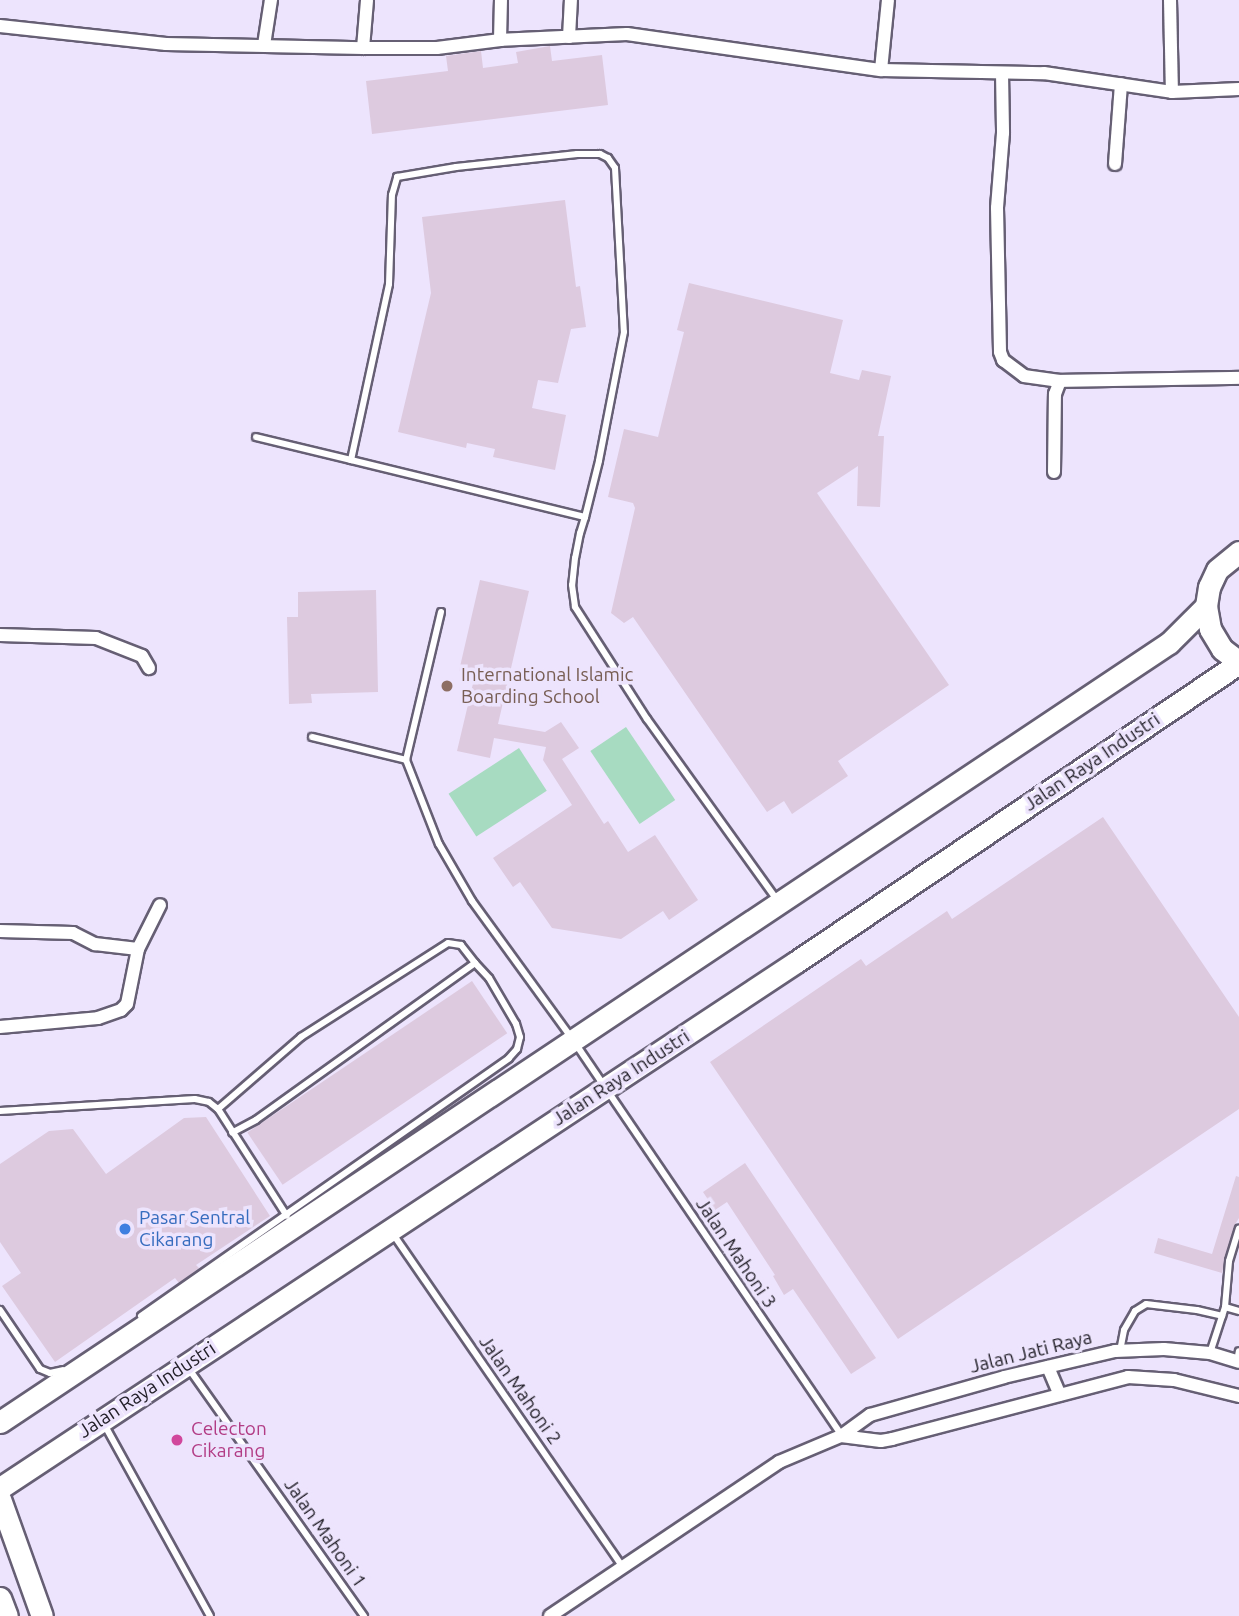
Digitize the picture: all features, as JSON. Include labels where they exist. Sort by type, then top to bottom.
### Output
[{"type":"main road","points":[[1239,552],[1217,570],[1209,587],[1206,606],[1210,629],[1222,649],[1239,663]]},
{"type":"main road","points":[[0,1422],[290,1220],[573,1040],[1169,643],[1206,606]]},
{"type":"main road","name":"Jalan Raya Industri","points":[[0,1488],[604,1089],[1239,663]]},
{"type":"main road","points":[[0,1499],[42,1616]]},
{"type":"main road","points":[[0,1598],[7,1616]]},
{"type":"street","points":[[264,46],[271,0]]},
{"type":"street","points":[[363,48],[367,0]]},
{"type":"street","points":[[500,40],[501,0]]},
{"type":"street","points":[[569,37],[571,0]]},
{"type":"street","points":[[881,71],[888,0]]},
{"type":"street","points":[[1170,0],[1172,92]]},
{"type":"street","points":[[0,26],[166,44],[363,48],[437,48],[500,40],[596,34],[652,36],[881,71],[1063,74],[1172,92],[1239,89]]},
{"type":"street","points":[[1002,73],[1003,133],[997,208],[1000,352],[1003,359],[1024,376],[1060,381],[1239,378]]},
{"type":"street","points":[[1115,164],[1121,84]]},
{"type":"street","points":[[1054,472],[1055,394],[1060,381]]},
{"type":"street","points":[[0,635],[96,638],[142,656],[149,668]]},
{"type":"street","points":[[0,1027],[98,1018],[121,1010],[127,1004],[138,949],[160,905]]},
{"type":"street","points":[[0,931],[73,933],[95,944],[138,949]]},
{"type":"street","name":"Jalan Jati Raya","points":[[550,1616],[779,1462],[841,1436],[870,1415],[1048,1367],[1120,1351],[1164,1349],[1238,1358]]},
{"type":"street","points":[[1048,1367],[1060,1395]]},
{"type":"street","name":"Jalan Jati Raya","points":[[841,1436],[881,1441],[1101,1383],[1141,1377],[1174,1380],[1239,1396]]},
{"type":"lane","points":[[351,460],[389,285],[392,195],[397,177],[456,167],[600,154],[608,158],[615,168],[624,332],[572,575],[575,607],[647,719],[779,903]]},
{"type":"lane","points":[[256,437],[585,517]]},
{"type":"lane","points":[[312,737],[406,760],[441,612]]},
{"type":"lane","name":"Jalan Mahoni 3","points":[[406,760],[449,863],[472,901],[573,1040],[841,1436]]},
{"type":"lane","points":[[133,1321],[290,1220],[509,1058],[517,1049],[520,1037],[516,1024],[489,978],[461,945],[448,943],[301,1037],[218,1109]]},
{"type":"lane","points":[[232,1133],[256,1120],[475,962]]},
{"type":"lane","points":[[0,1111],[195,1099],[209,1102],[218,1109],[290,1220]]},
{"type":"lane","points":[[1210,1353],[1225,1307],[1229,1261],[1239,1228]]},
{"type":"lane","name":"Jalan Mahoni 2","points":[[390,1230],[623,1568]]},
{"type":"lane","points":[[1120,1351],[1127,1323],[1135,1311],[1146,1304],[1169,1305],[1222,1316]]},
{"type":"lane","points":[[1225,1307],[1239,1311]]},
{"type":"lane","points":[[0,1310],[32,1361],[50,1373],[59,1372],[89,1352]]},
{"type":"lane","name":"Jalan Mahoni 1","points":[[186,1365],[365,1616]]},
{"type":"lane","points":[[101,1419],[210,1616]]},
{"type":"green space","points":[[626,727],[675,800],[640,824],[590,751]]},
{"type":"green space","points":[[519,748],[547,791],[476,837],[449,794]]},
{"type":"building","points":[[550,46],[552,61],[602,55],[608,105],[372,134],[366,81],[448,71],[446,56],[481,51],[483,68],[518,63],[516,52]]},
{"type":"building","points":[[565,200],[576,287],[580,286],[586,327],[571,329],[558,383],[538,380],[532,408],[566,415],[555,470],[493,457],[495,449],[467,443],[466,448],[398,432],[431,293],[422,217]]},
{"type":"building","points":[[689,283],[843,320],[830,373],[859,380],[862,370],[891,376],[878,436],[884,436],[880,507],[857,506],[858,466],[817,493],[949,685],[838,761],[848,776],[792,814],[784,801],[767,812],[633,617],[624,623],[611,613],[635,508],[633,503],[608,497],[624,429],[658,437],[684,332],[677,330]]},
{"type":"building","points":[[480,580],[529,591],[498,724],[545,732],[561,722],[579,748],[562,759],[604,824],[608,821],[628,852],[655,835],[698,900],[669,920],[663,911],[621,939],[552,928],[520,882],[513,887],[493,858],[572,805],[543,760],[546,747],[494,738],[490,758],[457,751],[475,675],[459,671]]},
{"type":"building","points":[[376,590],[378,692],[311,694],[312,703],[289,704],[287,617],[298,617],[298,592]]},
{"type":"building","points":[[1103,817],[1239,1017],[1239,1109],[898,1339],[710,1062],[861,959],[866,966],[947,911],[952,919]]},
{"type":"building","points":[[472,981],[507,1033],[283,1185],[247,1133]]},
{"type":"building","name":"Pasar Sentral Cikarang","points":[[206,1117],[270,1216],[196,1265],[199,1268],[179,1283],[175,1278],[55,1362],[2,1286],[21,1273],[0,1242],[0,1164],[49,1131],[73,1129],[106,1174],[184,1118]]},
{"type":"building","points":[[745,1163],[876,1358],[851,1374],[793,1289],[784,1295],[773,1276],[775,1275],[727,1202],[715,1210],[703,1192]]},
{"type":"building","points":[[1236,1176],[1239,1177],[1239,1218],[1234,1226],[1222,1273],[1154,1253],[1158,1238],[1212,1254]]},
{"type":"place","name":"International Islamic Boarding School","points":[[447,686]]},
{"type":"place","name":"Pasar Sentral Cikarang","points":[[125,1229]]},
{"type":"place","name":"Celecton Cikarang","points":[[177,1440]]}]
